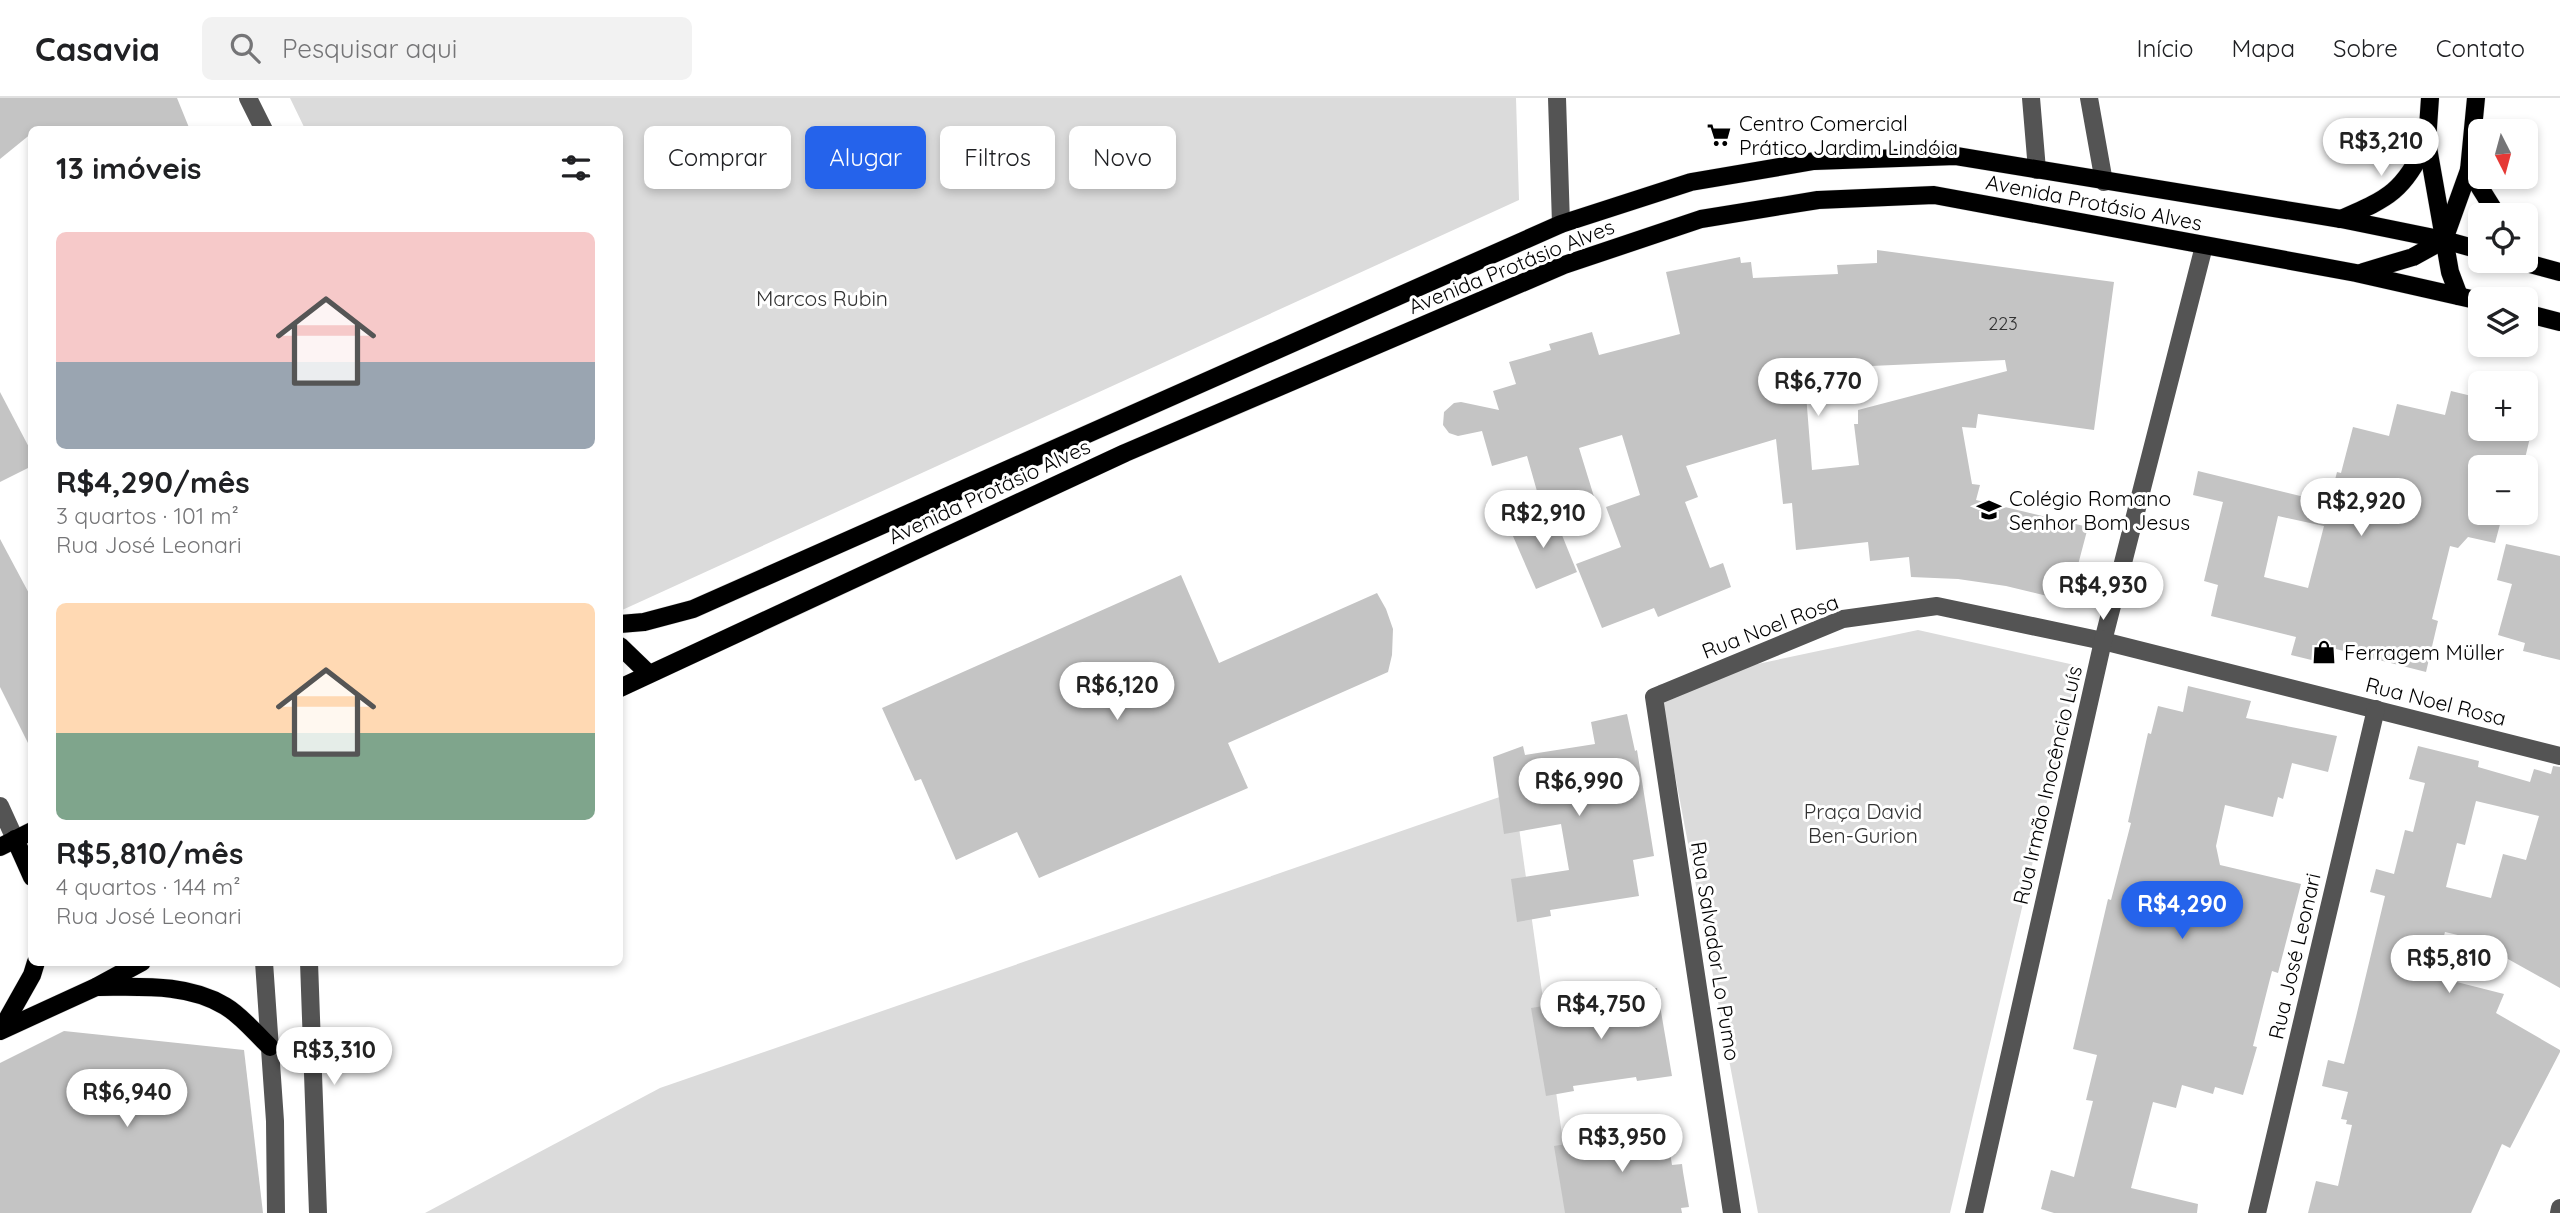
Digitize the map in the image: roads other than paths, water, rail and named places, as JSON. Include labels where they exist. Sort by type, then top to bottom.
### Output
[{"type":"main road","points":[[2430,98],[2427,142],[2450,271],[2459,296]]},
{"type":"main road","points":[[2474,119],[2476,98]]},
{"type":"main road","points":[[2341,219],[2397,190],[2415,167],[2427,142]]},
{"type":"main road","name":"Avenida Protásio Alves","points":[[623,624],[644,622],[693,609],[1561,224],[1692,181],[1814,161],[1955,156],[2341,219],[2468,247]]},
{"type":"main road","points":[[2356,273],[2382,268],[2413,257],[2444,240],[2468,173]]},
{"type":"main road","name":"Avenida Protásio Alves","points":[[623,687],[1138,448],[1564,265],[1702,219],[1818,200],[1934,195],[2356,273],[2468,298]]},
{"type":"main road","points":[[2538,266],[2560,272]]},
{"type":"main road","points":[[2538,316],[2560,321]]},
{"type":"main road","points":[[623,649],[649,674]]},
{"type":"main road","points":[[16,839],[28,868]]},
{"type":"main road","points":[[1,1030],[35,966]]},
{"type":"main road","points":[[1,1030],[96,987],[135,966]]},
{"type":"main road","points":[[96,987],[169,988],[203,995],[227,1007],[270,1047]]},
{"type":"street","points":[[248,98],[262,126]]},
{"type":"street","points":[[1557,98],[1561,224]]},
{"type":"street","points":[[2031,98],[2037,170]]},
{"type":"street","points":[[2089,98],[2104,182]]},
{"type":"street","name":"Rua Irmão Inocêncio Luís","points":[[1974,1213],[2103,642],[2204,246]]},
{"type":"street","name":"Rua Noel Rosa","points":[[1654,697],[1843,619],[1937,606],[2103,642],[2560,757]]},
{"type":"street","name":"Rua Salvador Lo Pumo","points":[[1654,697],[1732,1213]]},
{"type":"street","name":"Rua José Leonari","points":[[2257,1213],[2376,709]]},
{"type":"street","points":[[0,806],[16,839]]},
{"type":"street","points":[[264,966],[275,1121],[276,1213]]},
{"type":"street","points":[[309,966],[318,1213]]},
{"type":"street","points":[[2559,1213],[2560,1208]]},
{"type":"place","name":"Centro Comercial Prático Jardim Lindóia","points":[[1719,135]]},
{"type":"place","name":"Colégio Romano Senhor Bom Jesus","points":[[1989,510]]},
{"type":"place","name":"Ferragem Müller","points":[[2324,652]]},
{"type":"park label","name":"Marcos Rubin","points":[[822,298]]},
{"type":"park label","name":"Praça David Ben-Gurion","points":[[1863,823]]}]
